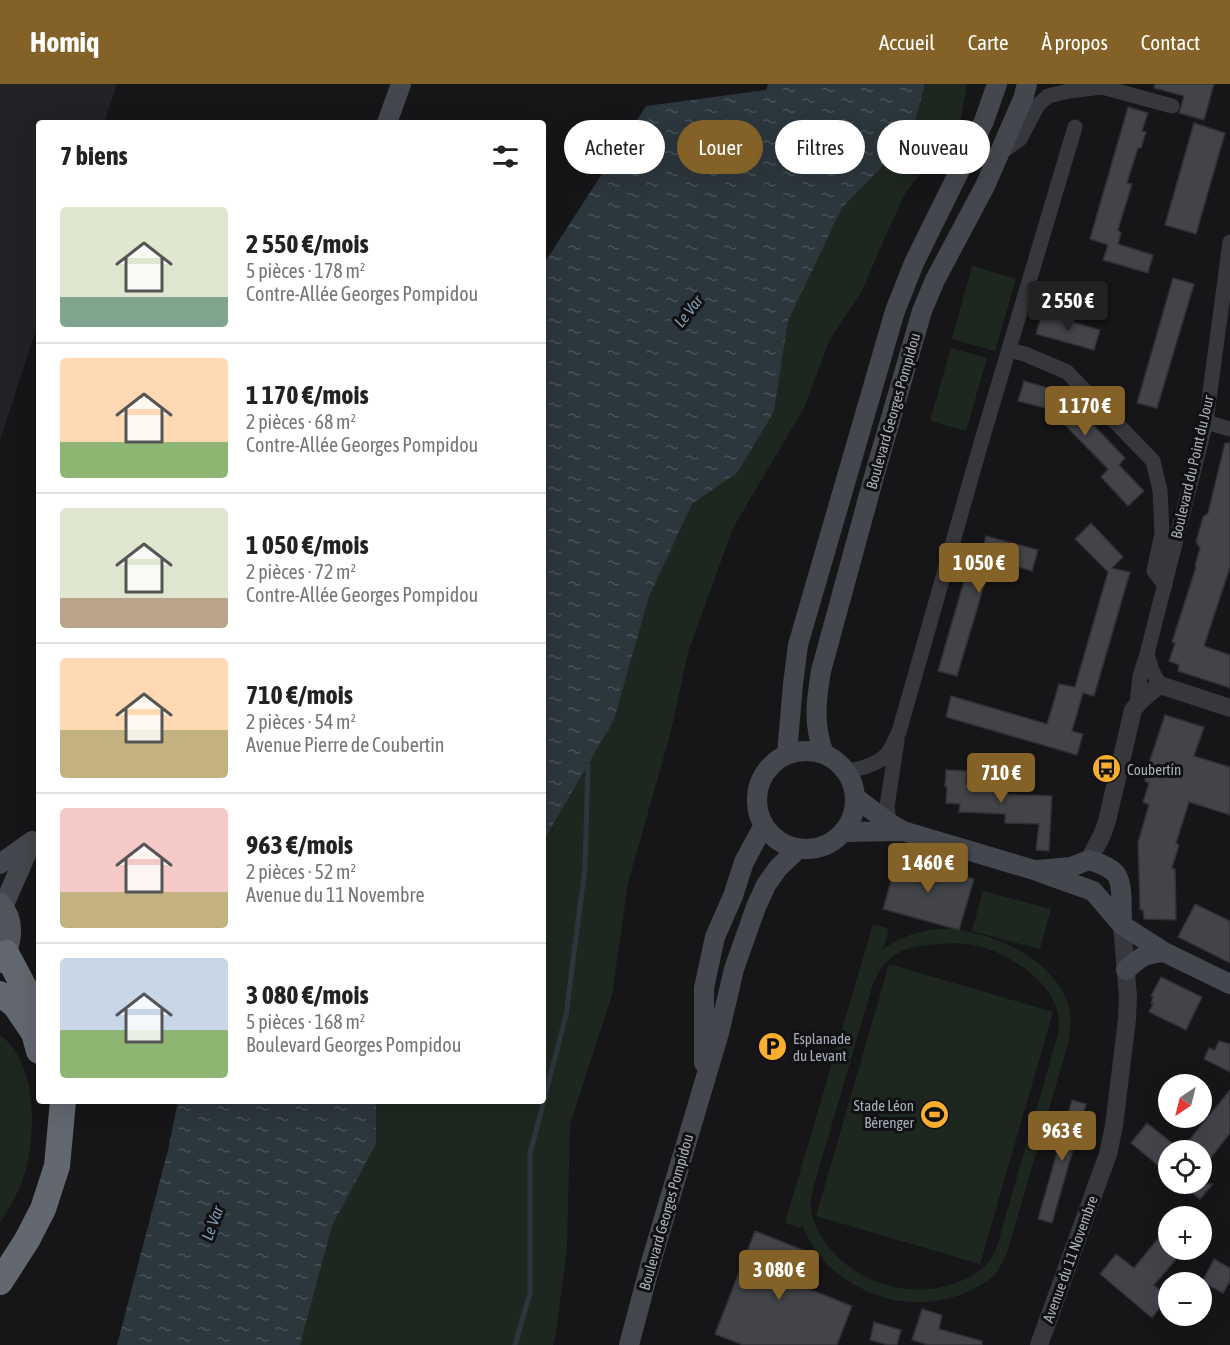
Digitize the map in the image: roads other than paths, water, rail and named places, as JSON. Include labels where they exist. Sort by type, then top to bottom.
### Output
[{"type":"highway","points":[[3,958],[36,1006]]},
{"type":"highway","points":[[0,994],[15,1005],[34,1033],[36,1040]]},
{"type":"highway","points":[[0,1017],[17,1029],[36,1054]]},
{"type":"highway","points":[[0,1248],[10,1239],[31,1203],[40,1174],[47,1135],[48,1104]]},
{"type":"highway","points":[[0,1282],[27,1240],[43,1209],[57,1166],[63,1104]]},
{"type":"main road","points":[[388,120],[401,84]]},
{"type":"main road","name":"Boulevard Georges Pompidou","points":[[787,754],[798,645],[895,311],[914,263],[984,121],[998,84]]},
{"type":"main road","name":"Boulevard Georges Pompidou","points":[[824,754],[818,738],[816,720],[816,702],[821,671],[922,311],[935,280],[985,186],[1023,99],[1027,84]]},
{"type":"main road","points":[[812,751],[824,754],[847,771],[853,784],[856,798],[852,816],[843,832],[834,841],[823,846],[811,849],[785,844],[773,836],[764,825],[757,798],[759,784],[770,766],[787,754],[812,751]]},
{"type":"main road","points":[[856,798],[896,827],[1034,870],[1075,886],[1093,891],[1119,878]]},
{"type":"main road","name":"Boulevard Georges Pompidou","points":[[705,1080],[704,988],[715,937],[733,896],[744,862],[764,825]]},
{"type":"main road","points":[[843,832],[896,827]]},
{"type":"main road","points":[[0,864],[35,837]]},
{"type":"main road","points":[[3,958],[9,944],[10,926],[2,905],[35,837]]},
{"type":"main road","name":"Boulevard Georges Pompidou","points":[[629,1345],[651,1262],[719,1033],[734,969],[766,885],[778,868],[799,848]]},
{"type":"main road","points":[[1089,860],[1093,891],[1122,925],[1164,952],[1230,984]]},
{"type":"main road","points":[[1034,870],[1071,867],[1089,860],[1107,867],[1119,878],[1122,925]]},
{"type":"main road","points":[[1126,970],[1149,953],[1164,952]]},
{"type":"street","points":[[999,154],[1020,139],[1038,105],[1048,96],[1098,86],[1172,106]]},
{"type":"street","points":[[896,827],[887,806],[899,732],[971,476],[1076,127]]},
{"type":"street","name":"Boulevard du Point du Jour","points":[[1089,860],[1107,821],[1133,710],[1137,704],[1140,676],[1206,422],[1230,242]]},
{"type":"street","points":[[1009,350],[1025,354],[1067,372],[1154,461],[1160,490],[1162,533],[1154,571],[1165,585]]},
{"type":"street","points":[[1206,422],[1230,429]]},
{"type":"street","points":[[1147,654],[1152,671],[1160,685],[1230,708]]},
{"type":"street","points":[[1137,704],[1160,685]]},
{"type":"street","points":[[847,771],[876,762],[888,753],[899,732]]},
{"type":"street","name":"Avenue du 11 Novembre","points":[[1039,1345],[1108,1154],[1114,1126],[1128,997],[1122,925]]},
{"type":"water","name":"Le Var","points":[[768,84],[925,84],[915,120],[877,120],[877,172],[842,208],[788,321],[774,412],[737,473],[692,504],[649,597],[614,720],[546,837],[546,260],[602,174],[665,174],[665,120],[637,120],[646,106],[766,90]]},
{"type":"water","name":"Le Var","points":[[177,1104],[376,1104],[376,1144],[332,1226],[300,1345],[117,1345],[168,1150]]},
{"type":"waterway","points":[[546,1092],[566,1015],[585,868],[588,765],[585,758]]},
{"type":"waterway","points":[[515,1345],[530,1293],[530,1154],[543,1104]]},
{"type":"place","name":"Coubertin","points":[[1106,769]]},
{"type":"place","name":"Esplanade du Levant","points":[[772,1047]]},
{"type":"place","name":"Stade Léon Bérenger","points":[[935,1114]]}]
